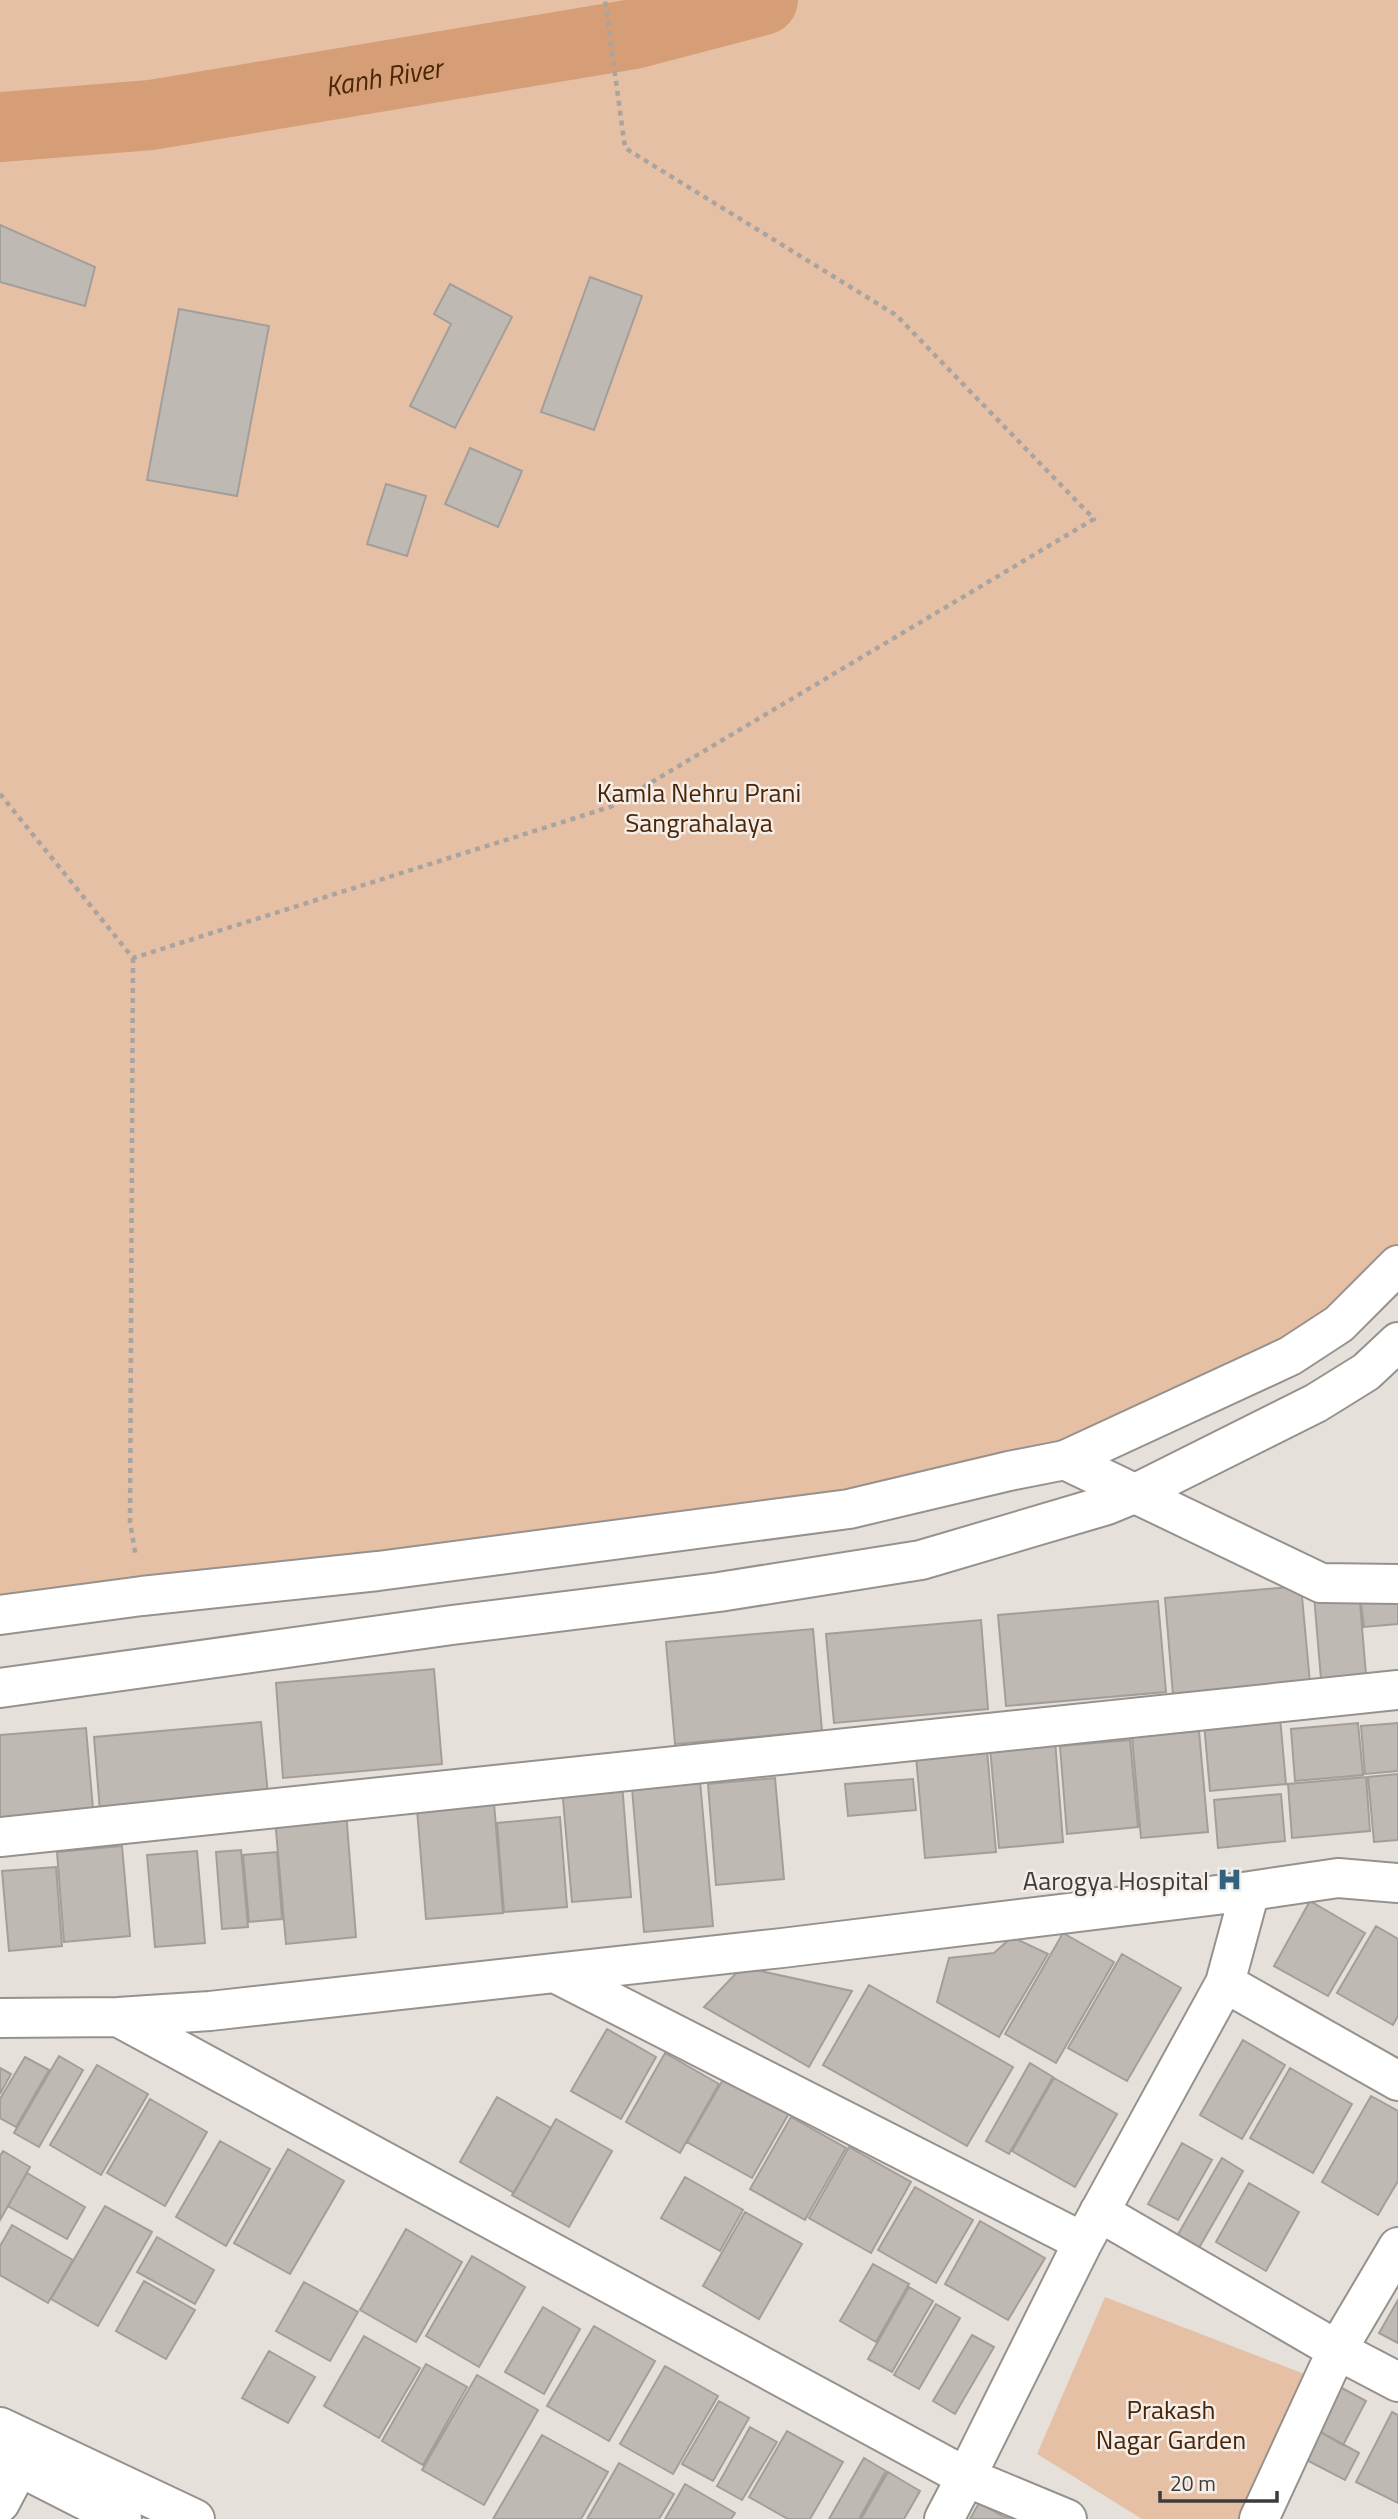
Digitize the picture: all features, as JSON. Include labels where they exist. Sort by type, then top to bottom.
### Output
[{"type":"street","points":[[0,1615],[142,1596],[378,1571],[849,1509],[1009,1471],[1065,1461],[1290,1356],[1339,1324],[1398,1265]]},
{"type":"street","points":[[0,1688],[452,1625],[719,1592],[921,1560],[1107,1505],[1136,1493],[1316,1403],[1366,1372],[1398,1342]]},
{"type":"street","points":[[1065,1461],[1321,1583],[1398,1584]]},
{"type":"street","points":[[0,1837],[1398,1690]]},
{"type":"street","points":[[0,2018],[118,2017],[210,2011],[782,1948],[1338,1878],[1398,1883]]},
{"type":"street","points":[[944,2519],[1091,2227],[1225,1983],[1250,1891]]},
{"type":"street","points":[[555,1973],[1091,2227],[1398,2382]]},
{"type":"street","points":[[1225,1983],[1398,2081]]},
{"type":"street","points":[[118,2017],[966,2477],[1067,2519]]},
{"type":"street","points":[[1259,2519],[1337,2350],[1398,2247]]},
{"type":"street","points":[[0,2427],[195,2519]]},
{"type":"street","points":[[0,2503],[10,2462],[122,2519]]},
{"type":"path","points":[[133,958],[610,807],[1094,519],[896,315],[625,148],[605,0]]},
{"type":"path","points":[[0,794],[133,958],[130,1522],[142,1596]]},
{"type":"green space","name":"Kamla Nehru Prani Sangrahalaya","points":[[0,0],[1398,0],[1398,1265],[1339,1324],[1065,1460],[0,1615]]},
{"type":"green space","name":"Prakash Nagar Garden","points":[[1105,2297],[1315,2378],[1250,2519],[1142,2519],[1037,2454]]},
{"type":"building","points":[[0,225],[95,267],[85,306],[0,282]]},
{"type":"building","points":[[590,277],[642,296],[594,430],[541,412]]},
{"type":"building","points":[[450,284],[512,317],[455,428],[410,406],[451,324],[434,314]]},
{"type":"building","points":[[179,309],[269,326],[237,496],[147,480]]},
{"type":"building","points":[[470,448],[522,471],[498,527],[445,504]]},
{"type":"building","points":[[386,484],[426,496],[407,556],[367,544]]},
{"type":"building","points":[[1301,1586],[1310,1683],[1173,1695],[1165,1598]]},
{"type":"building","points":[[1359,1591],[1366,1675],[1321,1679],[1314,1596]]},
{"type":"building","points":[[1398,1593],[1398,1624],[1364,1627],[1360,1596]]},
{"type":"building","points":[[1158,1601],[1166,1692],[1006,1706],[998,1615]]},
{"type":"building","points":[[981,1620],[988,1709],[834,1723],[826,1634]]},
{"type":"building","points":[[813,1629],[822,1731],[675,1744],[666,1642]]},
{"type":"building","points":[[434,1669],[442,1764],[283,1778],[276,1683]]},
{"type":"building","points":[[1280,1717],[1286,1784],[1210,1791],[1204,1723]]},
{"type":"building","points":[[261,1722],[268,1795],[100,1811],[94,1737]]},
{"type":"building","points":[[1358,1723],[1363,1775],[1295,1781],[1291,1729]]},
{"type":"building","points":[[1398,1723],[1398,1771],[1365,1774],[1361,1726]]},
{"type":"building","points":[[86,1728],[93,1809],[0,1818],[0,1735]]},
{"type":"building","points":[[1199,1731],[1208,1832],[1141,1838],[1132,1737]]},
{"type":"building","points":[[1055,1740],[1063,1842],[999,1848],[990,1747]]},
{"type":"building","points":[[1130,1740],[1138,1827],[1067,1834],[1060,1746]]},
{"type":"building","points":[[987,1750],[996,1852],[925,1858],[916,1756]]},
{"type":"building","points":[[1398,1774],[1398,1840],[1374,1842],[1368,1777]]},
{"type":"building","points":[[1366,1777],[1370,1831],[1292,1838],[1288,1784]]},
{"type":"building","points":[[775,1778],[784,1879],[716,1885],[708,1784]]},
{"type":"building","points":[[913,1779],[916,1810],[848,1816],[845,1784]]},
{"type":"building","points":[[700,1781],[713,1926],[644,1932],[632,1788]]},
{"type":"building","points":[[622,1783],[631,1897],[572,1902],[562,1788]]},
{"type":"building","points":[[493,1791],[503,1913],[426,1919],[416,1797]]},
{"type":"building","points":[[1281,1794],[1285,1841],[1218,1848],[1214,1800]]},
{"type":"building","points":[[346,1812],[356,1937],[286,1944],[275,1819]]},
{"type":"building","points":[[560,1817],[567,1907],[504,1912],[497,1823]]},
{"type":"building","points":[[122,1846],[130,1936],[64,1942],[57,1852]]},
{"type":"building","points":[[241,1850],[248,1927],[222,1929],[216,1852]]},
{"type":"building","points":[[197,1851],[205,1943],[155,1947],[147,1855]]},
{"type":"building","points":[[277,1852],[282,1919],[249,1922],[243,1855]]},
{"type":"building","points":[[56,1867],[62,1946],[9,1951],[2,1871]]},
{"type":"building","points":[[1310,1901],[1365,1933],[1328,1996],[1274,1966]]},
{"type":"building","points":[[1376,1926],[1398,1939],[1398,2016],[1393,2025],[1337,1993]]},
{"type":"building","points":[[1063,1933],[1114,1962],[1056,2063],[1005,2034]]},
{"type":"building","points":[[1012,1937],[1048,1954],[999,2037],[937,2002],[949,1958],[994,1953]]},
{"type":"building","points":[[1122,1954],[1181,1988],[1127,2081],[1068,2048]]},
{"type":"building","points":[[742,1967],[852,1991],[809,2067],[704,2007]]},
{"type":"building","points":[[869,1985],[1013,2067],[967,2146],[823,2065]]},
{"type":"building","points":[[607,2029],[656,2057],[621,2119],[571,2091]]},
{"type":"building","points":[[1243,2040],[1285,2065],[1242,2139],[1200,2115]]},
{"type":"building","points":[[665,2053],[719,2084],[680,2153],[626,2122]]},
{"type":"building","points":[[59,2056],[83,2070],[39,2147],[14,2133]]},
{"type":"building","points":[[25,2057],[49,2070],[16,2127],[0,2118],[0,2099]]},
{"type":"building","points":[[1030,2063],[1053,2077],[1009,2154],[986,2141]]},
{"type":"building","points":[[97,2065],[148,2094],[101,2175],[50,2145]]},
{"type":"building","points":[[0,2068],[11,2074],[0,2094]]},
{"type":"building","points":[[1290,2068],[1352,2104],[1313,2173],[1250,2138]]},
{"type":"building","points":[[728,2071],[792,2108],[752,2178],[687,2142]]},
{"type":"building","points":[[1054,2078],[1117,2114],[1075,2187],[1012,2151]]},
{"type":"building","points":[[1371,2096],[1398,2111],[1398,2181],[1378,2215],[1322,2182]]},
{"type":"building","points":[[497,2097],[551,2128],[514,2193],[460,2162]]},
{"type":"building","points":[[150,2099],[207,2132],[165,2206],[107,2173]]},
{"type":"building","points":[[791,2117],[846,2148],[805,2220],[750,2189]]},
{"type":"building","points":[[556,2119],[612,2151],[569,2227],[512,2195]]},
{"type":"building","points":[[220,2141],[270,2169],[226,2246],[176,2217]]},
{"type":"building","points":[[1182,2143],[1212,2160],[1178,2220],[1148,2204]]},
{"type":"building","points":[[849,2147],[911,2182],[871,2253],[809,2218]]},
{"type":"building","points":[[288,2149],[344,2181],[290,2274],[234,2243]]},
{"type":"building","points":[[3,2151],[30,2167],[0,2220],[0,2156]]},
{"type":"building","points":[[1222,2158],[1243,2171],[1199,2248],[1177,2236]]},
{"type":"building","points":[[27,2173],[85,2207],[67,2239],[8,2206]]},
{"type":"building","points":[[685,2177],[743,2210],[720,2251],[661,2218]]},
{"type":"building","points":[[1249,2183],[1299,2212],[1266,2271],[1216,2242]]},
{"type":"building","points":[[915,2187],[973,2220],[936,2283],[878,2250]]},
{"type":"building","points":[[105,2206],[152,2232],[98,2326],[51,2299]]},
{"type":"building","points":[[745,2212],[802,2244],[759,2319],[703,2286]]},
{"type":"building","points":[[980,2221],[1045,2258],[1008,2320],[945,2284]]},
{"type":"building","points":[[12,2225],[73,2260],[48,2303],[0,2275],[0,2246]]},
{"type":"building","points":[[406,2229],[462,2262],[416,2342],[360,2310]]},
{"type":"building","points":[[157,2237],[214,2270],[195,2304],[137,2272]]},
{"type":"building","points":[[472,2256],[525,2287],[479,2367],[426,2336]]},
{"type":"building","points":[[873,2264],[909,2284],[876,2342],[840,2321]]},
{"type":"building","points":[[144,2281],[195,2310],[166,2359],[116,2331]]},
{"type":"building","points":[[304,2282],[358,2312],[330,2361],[276,2331]]},
{"type":"building","points":[[909,2287],[933,2301],[892,2372],[868,2359]]},
{"type":"building","points":[[1398,2300],[1398,2343],[1379,2333]]},
{"type":"building","points":[[936,2304],[960,2318],[919,2389],[894,2375]]},
{"type":"building","points":[[543,2307],[580,2329],[544,2394],[505,2372]]},
{"type":"building","points":[[594,2326],[655,2361],[609,2441],[547,2406]]},
{"type":"building","points":[[972,2335],[994,2347],[955,2414],[933,2401]]},
{"type":"building","points":[[364,2336],[420,2368],[379,2438],[324,2406]]},
{"type":"building","points":[[269,2351],[315,2377],[288,2423],[242,2398]]},
{"type":"building","points":[[426,2364],[467,2387],[423,2465],[382,2441]]},
{"type":"building","points":[[665,2366],[718,2396],[673,2474],[620,2444]]},
{"type":"building","points":[[477,2375],[538,2410],[484,2505],[422,2470]]},
{"type":"building","points":[[1340,2387],[1366,2401],[1343,2445],[1317,2430]]},
{"type":"building","points":[[719,2401],[749,2418],[713,2481],[682,2464]]},
{"type":"building","points":[[1392,2412],[1398,2415],[1398,2503],[1356,2482]]},
{"type":"building","points":[[750,2427],[777,2442],[742,2500],[717,2486]]},
{"type":"building","points":[[1317,2430],[1359,2453],[1345,2480],[1293,2453]]},
{"type":"building","points":[[787,2431],[843,2462],[810,2519],[788,2519],[749,2497]]},
{"type":"building","points":[[542,2435],[608,2472],[581,2519],[493,2519]]},
{"type":"building","points":[[864,2458],[886,2471],[859,2519],[829,2519]]},
{"type":"building","points":[[619,2463],[674,2494],[659,2519],[587,2519]]},
{"type":"building","points":[[888,2472],[920,2491],[904,2519],[861,2519]]},
{"type":"building","points":[[685,2484],[735,2513],[731,2519],[665,2519]]},
{"type":"building","points":[[979,2503],[1006,2518],[1011,2510],[1028,2519],[970,2519]]},
{"type":"waterway","name":"Kanh River","points":[[0,127],[151,115],[634,34],[763,0]]},
{"type":"place","name":"Aarogya Hospital","points":[[1229,1880]]}]
